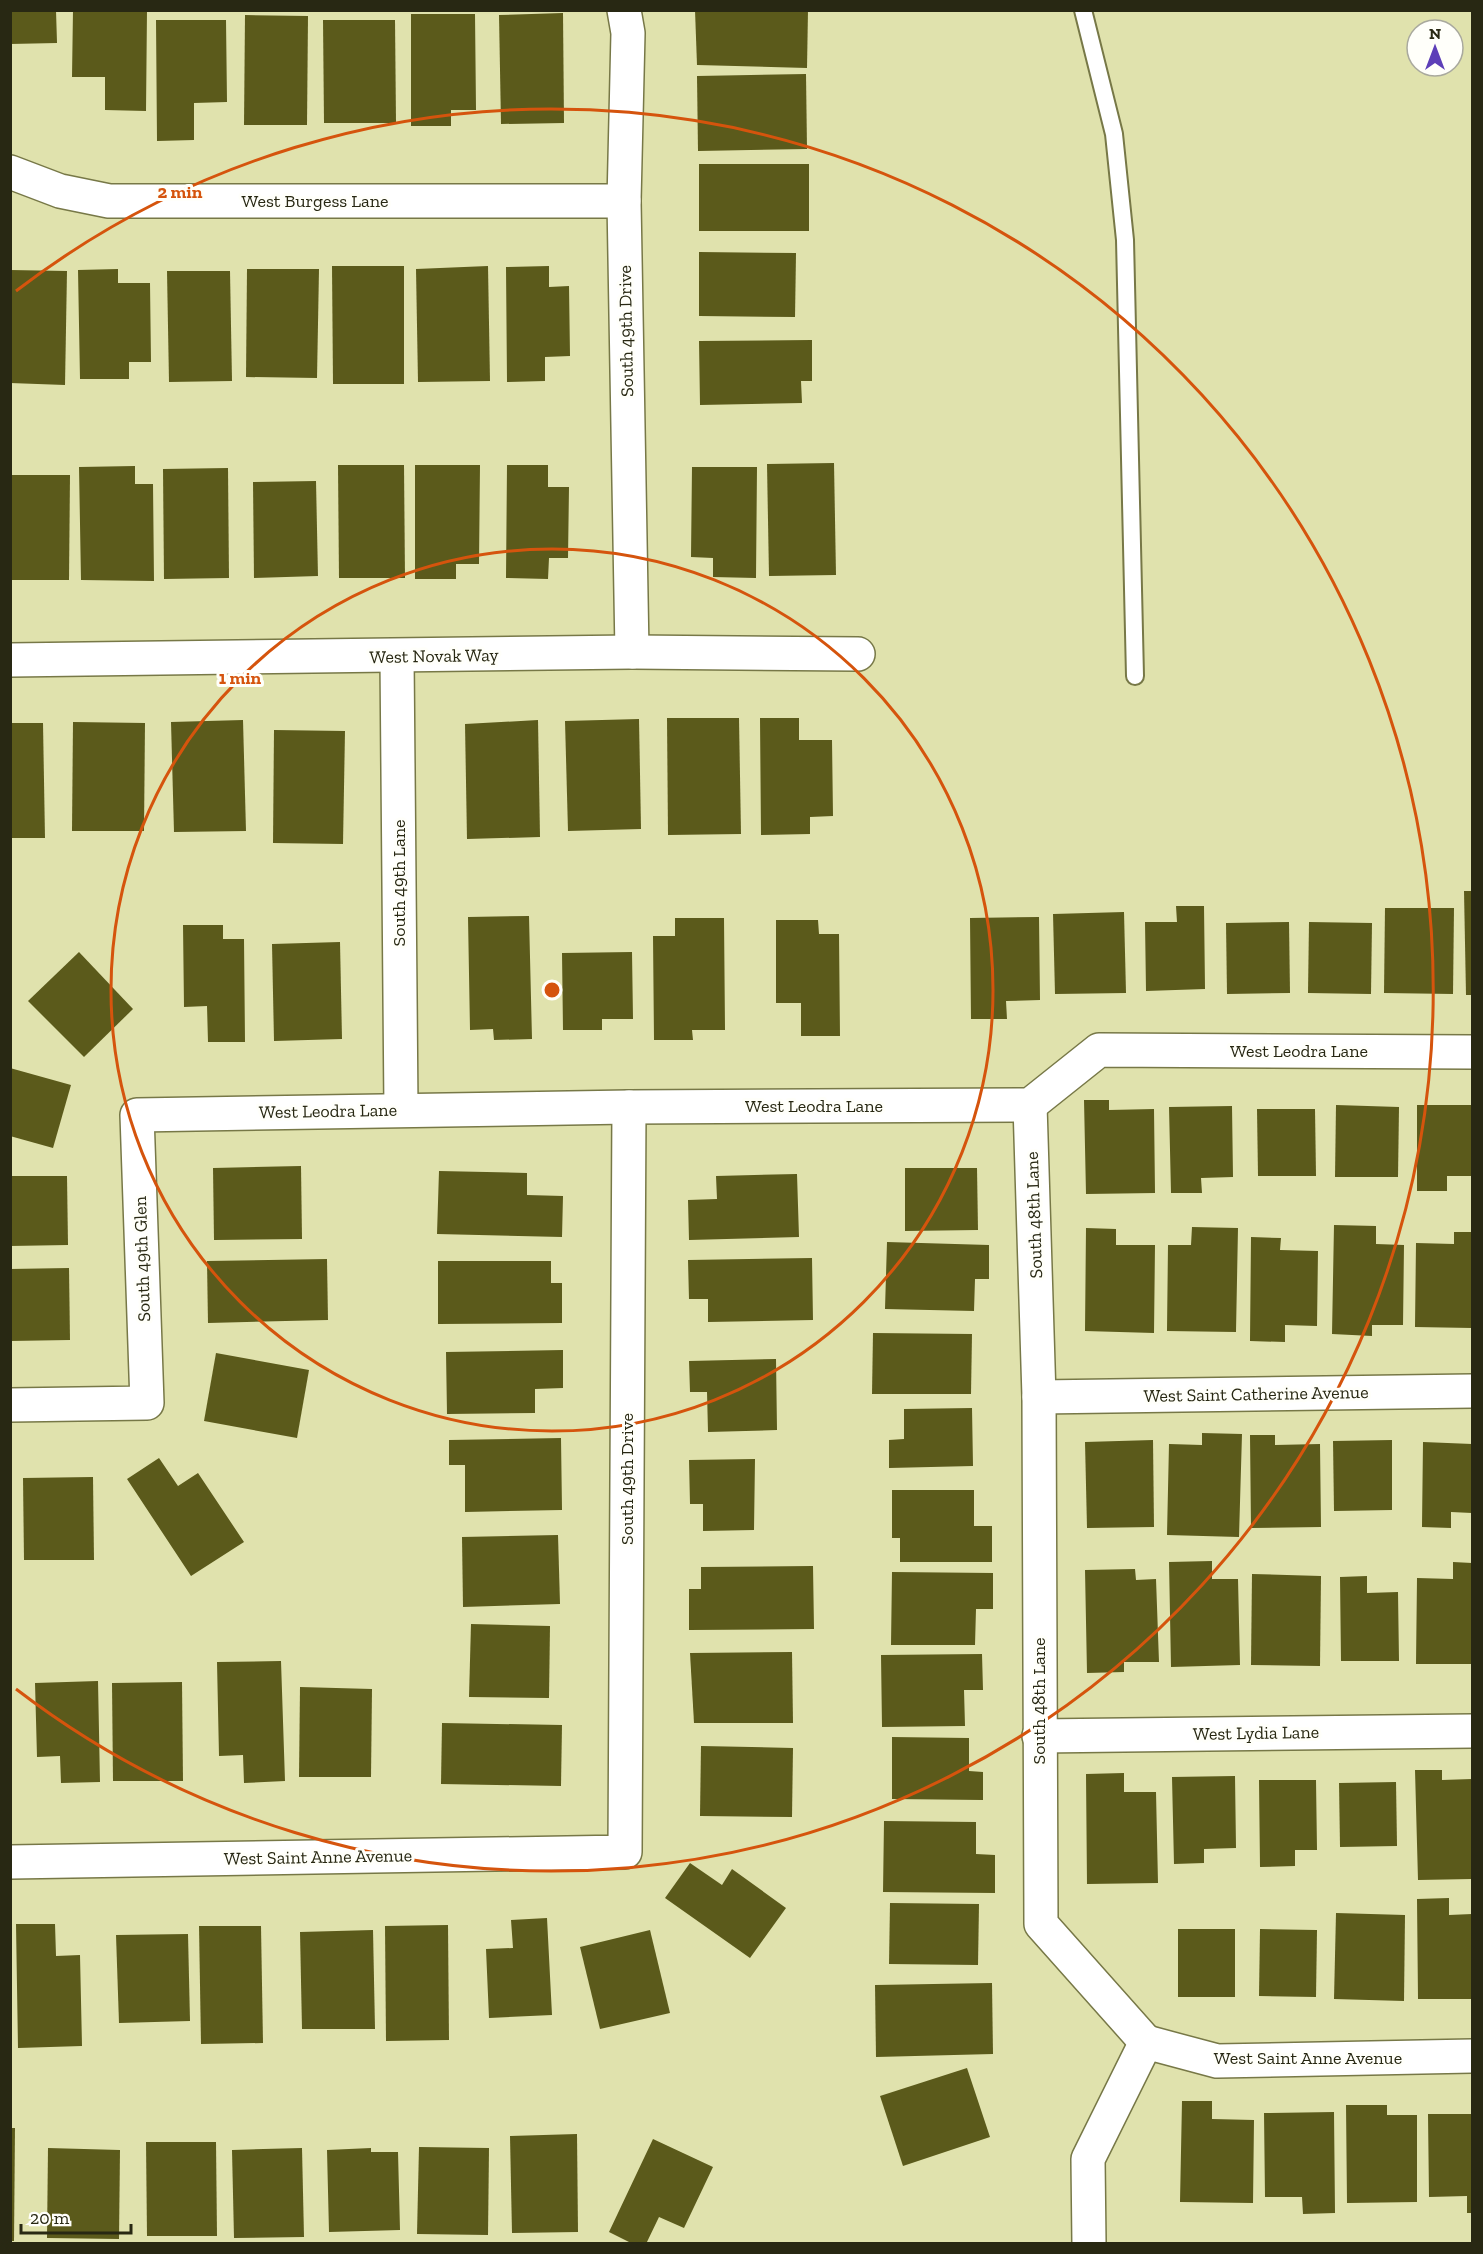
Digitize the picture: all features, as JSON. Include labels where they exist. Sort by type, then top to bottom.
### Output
[{"type":"street","name":"South 49th Drive","points":[[624,10],[628,33],[624,201],[632,652]]},
{"type":"street","name":"West Burgess Lane","points":[[10,172],[60,190],[109,201],[624,201]]},
{"type":"street","name":"West Novak Way","points":[[10,660],[397,657],[632,652],[858,654]]},
{"type":"street","name":"South 49th Lane","points":[[397,657],[401,1109]]},
{"type":"street","name":"West Leodra Lane","points":[[137,1114],[401,1109],[1030,1105],[1099,1050],[1473,1052]]},
{"type":"street","name":"South 48th Lane","points":[[1030,1105],[1039,1397],[1041,1924],[1146,2042]]},
{"type":"street","name":"South 49th Drive","points":[[625,1852],[629,1107]]},
{"type":"street","name":"South 49th Glen","points":[[10,1405],[147,1403],[137,1114]]},
{"type":"street","name":"West Saint Catherine Avenue","points":[[1039,1397],[1473,1391]]},
{"type":"street","name":"West Lydia Lane","points":[[1039,1736],[1473,1731]]},
{"type":"street","name":"West Saint Anne Avenue","points":[[10,1862],[625,1852]]},
{"type":"street","name":"West Saint Anne Avenue","points":[[1146,2042],[1217,2061],[1473,2056]]},
{"type":"street","points":[[1089,2244],[1088,2160],[1146,2042]]},
{"type":"lane","points":[[1083,10],[1114,134],[1125,240],[1136,676]]},
{"type":"building","points":[[10,10],[56,10],[57,43],[10,44]]},
{"type":"building","points":[[73,10],[147,10],[146,111],[105,110],[105,77],[72,77]]},
{"type":"building","points":[[695,10],[808,10],[807,68],[697,65]]},
{"type":"building","points":[[563,13],[564,123],[501,124],[499,15]]},
{"type":"building","points":[[411,14],[475,14],[476,110],[451,110],[451,126],[411,126]]},
{"type":"building","points":[[245,15],[308,16],[307,125],[244,125]]},
{"type":"building","points":[[156,20],[226,20],[227,102],[194,103],[194,140],[157,141]]},
{"type":"building","points":[[323,20],[395,20],[396,123],[324,123]]},
{"type":"building","points":[[806,74],[807,149],[698,151],[697,76]]},
{"type":"building","points":[[699,164],[809,164],[809,231],[699,231]]},
{"type":"building","points":[[699,252],[796,253],[795,317],[699,316]]},
{"type":"building","points":[[332,266],[404,266],[404,384],[333,384]]},
{"type":"building","points":[[488,266],[490,381],[418,382],[416,269]]},
{"type":"building","points":[[549,266],[549,287],[569,286],[570,356],[545,357],[545,381],[507,382],[506,267]]},
{"type":"building","points":[[118,269],[118,283],[150,283],[151,362],[129,362],[129,379],[80,379],[78,270]]},
{"type":"building","points":[[247,269],[319,269],[317,378],[246,377]]},
{"type":"building","points":[[10,270],[67,271],[65,385],[10,383]]},
{"type":"building","points":[[167,271],[230,271],[232,381],[169,382]]},
{"type":"building","points":[[812,340],[812,381],[801,381],[802,403],[700,405],[699,341]]},
{"type":"building","points":[[834,463],[836,575],[769,576],[767,464]]},
{"type":"building","points":[[338,465],[404,465],[405,578],[339,578]]},
{"type":"building","points":[[415,465],[480,465],[479,564],[456,564],[456,579],[415,579]]},
{"type":"building","points":[[507,465],[548,465],[548,487],[569,487],[568,558],[549,558],[548,579],[506,578]]},
{"type":"building","points":[[135,466],[135,484],[153,484],[154,581],[81,580],[79,467]]},
{"type":"building","points":[[692,467],[757,467],[756,578],[713,577],[713,558],[691,557]]},
{"type":"building","points":[[228,468],[229,578],[164,579],[163,469]]},
{"type":"building","points":[[10,475],[70,475],[69,580],[10,580]]},
{"type":"building","points":[[316,481],[318,576],[254,578],[253,482]]},
{"type":"building","points":[[667,718],[739,718],[741,834],[668,835]]},
{"type":"building","points":[[760,718],[799,718],[799,740],[832,740],[833,816],[810,817],[810,834],[761,835]]},
{"type":"building","points":[[639,719],[641,829],[568,831],[565,721]]},
{"type":"building","points":[[243,720],[246,831],[174,832],[171,722]]},
{"type":"building","points":[[538,720],[540,837],[467,839],[465,724]]},
{"type":"building","points":[[73,722],[145,723],[144,831],[72,831]]},
{"type":"building","points":[[10,723],[43,723],[45,838],[10,838]]},
{"type":"building","points":[[274,730],[345,731],[343,844],[273,843]]},
{"type":"building","points":[[1464,891],[1472,891],[1472,995],[1466,995]]},
{"type":"building","points":[[1176,906],[1204,906],[1205,989],[1146,991],[1145,922],[1177,922]]},
{"type":"building","points":[[1385,908],[1454,908],[1453,994],[1384,993]]},
{"type":"building","points":[[1124,912],[1126,993],[1055,994],[1053,914]]},
{"type":"building","points":[[529,916],[532,1039],[494,1040],[493,1029],[470,1030],[468,917]]},
{"type":"building","points":[[1039,917],[1040,1000],[1006,1001],[1007,1019],[971,1019],[970,918]]},
{"type":"building","points":[[675,918],[724,918],[725,1030],[692,1030],[693,1040],[654,1040],[653,936],[675,936]]},
{"type":"building","points":[[776,920],[818,920],[819,934],[839,934],[840,1036],[801,1036],[801,1003],[776,1003]]},
{"type":"building","points":[[1289,922],[1290,993],[1227,994],[1226,923]]},
{"type":"building","points":[[1309,922],[1372,923],[1371,994],[1308,993]]},
{"type":"building","points":[[183,925],[223,925],[223,939],[244,939],[245,1042],[208,1042],[207,1006],[184,1007]]},
{"type":"building","points":[[340,942],[342,1039],[274,1041],[272,944]]},
{"type":"building","points":[[79,952],[133,1009],[84,1057],[28,1001]]},
{"type":"building","points":[[632,952],[633,1019],[602,1019],[602,1030],[563,1030],[562,953]]},
{"type":"building","points":[[10,1068],[71,1085],[53,1148],[10,1136]]},
{"type":"building","points":[[1084,1100],[1109,1100],[1109,1110],[1154,1109],[1155,1193],[1086,1194]]},
{"type":"building","points":[[1336,1105],[1399,1107],[1398,1177],[1335,1177]]},
{"type":"building","points":[[1417,1105],[1472,1105],[1472,1176],[1447,1176],[1447,1191],[1417,1191]]},
{"type":"building","points":[[1232,1106],[1233,1177],[1201,1178],[1202,1193],[1171,1193],[1169,1107]]},
{"type":"building","points":[[1257,1109],[1315,1109],[1316,1176],[1258,1176]]},
{"type":"building","points":[[301,1166],[302,1239],[214,1240],[213,1168]]},
{"type":"building","points":[[905,1168],[977,1168],[978,1230],[905,1231]]},
{"type":"building","points":[[439,1171],[527,1173],[527,1195],[563,1196],[562,1237],[437,1234]]},
{"type":"building","points":[[797,1174],[799,1237],[689,1240],[688,1200],[717,1199],[716,1176]]},
{"type":"building","points":[[10,1176],[67,1176],[68,1245],[10,1246]]},
{"type":"building","points":[[1334,1225],[1376,1226],[1376,1244],[1404,1245],[1403,1325],[1372,1325],[1372,1336],[1332,1334]]},
{"type":"building","points":[[1192,1227],[1238,1228],[1236,1332],[1167,1331],[1168,1245],[1191,1245]]},
{"type":"building","points":[[1086,1228],[1116,1229],[1116,1245],[1155,1245],[1154,1333],[1085,1331]]},
{"type":"building","points":[[1454,1232],[1472,1232],[1472,1328],[1415,1327],[1416,1243],[1454,1244]]},
{"type":"building","points":[[1251,1237],[1281,1238],[1280,1250],[1318,1251],[1317,1326],[1285,1325],[1285,1342],[1250,1341]]},
{"type":"building","points":[[887,1242],[989,1245],[989,1279],[975,1279],[974,1311],[885,1309]]},
{"type":"building","points":[[812,1258],[813,1320],[708,1322],[708,1299],[689,1299],[688,1260]]},
{"type":"building","points":[[327,1259],[328,1320],[208,1323],[207,1261]]},
{"type":"building","points":[[438,1261],[551,1261],[551,1283],[562,1283],[562,1323],[438,1324]]},
{"type":"building","points":[[69,1268],[70,1340],[10,1341],[10,1269]]},
{"type":"building","points":[[873,1333],[972,1334],[971,1394],[872,1394]]},
{"type":"building","points":[[563,1350],[563,1388],[535,1389],[535,1413],[447,1414],[446,1352]]},
{"type":"building","points":[[216,1353],[309,1370],[297,1438],[204,1421]]},
{"type":"building","points":[[776,1359],[777,1430],[708,1432],[707,1392],[690,1392],[689,1361]]},
{"type":"building","points":[[972,1408],[973,1466],[889,1468],[889,1440],[904,1439],[904,1409]]},
{"type":"building","points":[[1202,1433],[1242,1434],[1239,1537],[1167,1535],[1169,1444],[1202,1445]]},
{"type":"building","points":[[1250,1435],[1275,1435],[1275,1445],[1320,1444],[1321,1527],[1251,1528]]},
{"type":"building","points":[[561,1438],[562,1510],[465,1512],[465,1465],[449,1465],[449,1440]]},
{"type":"building","points":[[1153,1440],[1154,1527],[1087,1528],[1085,1442]]},
{"type":"building","points":[[1392,1440],[1392,1510],[1334,1511],[1333,1441]]},
{"type":"building","points":[[1423,1442],[1472,1444],[1472,1513],[1451,1512],[1451,1528],[1422,1527]]},
{"type":"building","points":[[159,1458],[178,1486],[198,1473],[244,1542],[191,1576],[127,1479]]},
{"type":"building","points":[[755,1459],[754,1530],[703,1531],[703,1504],[690,1504],[689,1460]]},
{"type":"building","points":[[93,1477],[94,1560],[24,1560],[23,1478]]},
{"type":"building","points":[[892,1490],[974,1490],[974,1526],[992,1526],[992,1562],[900,1562],[900,1538],[892,1538]]},
{"type":"building","points":[[558,1535],[560,1604],[463,1607],[462,1537]]},
{"type":"building","points":[[1212,1561],[1212,1579],[1238,1579],[1240,1665],[1171,1667],[1169,1562]]},
{"type":"building","points":[[1453,1562],[1472,1563],[1472,1664],[1416,1664],[1417,1578],[1453,1579]]},
{"type":"building","points":[[813,1566],[814,1629],[689,1630],[689,1589],[701,1589],[701,1567]]},
{"type":"building","points":[[1135,1569],[1136,1580],[1156,1579],[1159,1662],[1124,1662],[1124,1672],[1087,1673],[1085,1570]]},
{"type":"building","points":[[892,1572],[993,1573],[993,1609],[976,1609],[975,1645],[891,1645]]},
{"type":"building","points":[[1252,1574],[1321,1576],[1320,1666],[1251,1665]]},
{"type":"building","points":[[1367,1576],[1367,1593],[1398,1592],[1399,1661],[1341,1661],[1340,1577]]},
{"type":"building","points":[[471,1624],[550,1626],[549,1698],[469,1697]]},
{"type":"building","points":[[792,1652],[793,1723],[694,1723],[690,1653]]},
{"type":"building","points":[[982,1654],[983,1690],[964,1690],[965,1726],[882,1727],[881,1655]]},
{"type":"building","points":[[281,1661],[285,1781],[244,1783],[243,1755],[219,1756],[217,1662]]},
{"type":"building","points":[[98,1681],[100,1782],[61,1783],[60,1756],[37,1757],[35,1683]]},
{"type":"building","points":[[182,1682],[183,1781],[113,1781],[112,1683]]},
{"type":"building","points":[[300,1687],[372,1689],[371,1777],[299,1777]]},
{"type":"building","points":[[442,1723],[562,1725],[561,1786],[441,1784]]},
{"type":"building","points":[[892,1737],[969,1738],[969,1771],[983,1772],[983,1800],[892,1799]]},
{"type":"building","points":[[701,1746],[793,1748],[792,1817],[700,1816]]},
{"type":"building","points":[[1415,1770],[1442,1770],[1442,1780],[1472,1779],[1472,1879],[1418,1880]]},
{"type":"building","points":[[1124,1773],[1124,1792],[1156,1792],[1158,1883],[1087,1884],[1086,1774]]},
{"type":"building","points":[[1235,1776],[1236,1848],[1204,1849],[1204,1863],[1174,1864],[1172,1777]]},
{"type":"building","points":[[1259,1780],[1316,1780],[1317,1850],[1295,1850],[1295,1866],[1260,1867]]},
{"type":"building","points":[[1396,1782],[1397,1846],[1340,1847],[1339,1783]]},
{"type":"building","points":[[884,1821],[976,1822],[976,1854],[995,1855],[995,1893],[883,1892]]},
{"type":"building","points":[[690,1863],[722,1885],[732,1869],[786,1908],[750,1958],[665,1898]]},
{"type":"building","points":[[1449,1898],[1449,1915],[1472,1914],[1472,1999],[1418,1999],[1417,1899]]},
{"type":"building","points":[[890,1903],[979,1904],[978,1965],[889,1964]]},
{"type":"building","points":[[1336,1913],[1405,1915],[1404,2001],[1334,1999]]},
{"type":"building","points":[[547,1918],[552,2015],[489,2018],[486,1949],[513,1948],[511,1920]]},
{"type":"building","points":[[16,1924],[55,1924],[56,1956],[80,1955],[82,2046],[18,2048]]},
{"type":"building","points":[[448,1925],[449,2040],[386,2041],[385,1926]]},
{"type":"building","points":[[199,1926],[261,1926],[263,2043],[201,2044]]},
{"type":"building","points":[[1178,1929],[1235,1929],[1235,1997],[1178,1997]]},
{"type":"building","points":[[1260,1929],[1317,1930],[1316,1997],[1259,1996]]},
{"type":"building","points":[[373,1930],[375,2029],[302,2029],[300,1932]]},
{"type":"building","points":[[650,1930],[670,2013],[600,2029],[580,1947]]},
{"type":"building","points":[[188,1934],[190,2021],[119,2023],[116,1935]]},
{"type":"building","points":[[992,1983],[993,2054],[876,2057],[875,1985]]},
{"type":"building","points":[[967,2068],[990,2137],[903,2166],[880,2096]]},
{"type":"building","points":[[1182,2101],[1212,2101],[1212,2119],[1254,2120],[1253,2203],[1180,2202]]},
{"type":"building","points":[[1346,2105],[1387,2105],[1387,2115],[1417,2115],[1417,2202],[1347,2203]]},
{"type":"building","points":[[1334,2112],[1335,2213],[1303,2214],[1302,2197],[1265,2197],[1264,2113]]},
{"type":"building","points":[[1428,2114],[1472,2114],[1472,2213],[1467,2213],[1467,2196],[1429,2197]]},
{"type":"building","points":[[10,2128],[15,2128],[14,2241],[10,2241]]},
{"type":"building","points":[[577,2134],[578,2232],[512,2233],[510,2136]]},
{"type":"building","points":[[653,2139],[713,2167],[684,2228],[659,2217],[646,2244],[633,2244],[609,2232]]},
{"type":"building","points":[[146,2142],[216,2142],[217,2236],[147,2236]]},
{"type":"building","points":[[419,2147],[489,2148],[488,2235],[417,2234]]},
{"type":"building","points":[[48,2148],[120,2150],[119,2239],[47,2238]]},
{"type":"building","points":[[302,2148],[304,2237],[234,2238],[232,2150]]},
{"type":"building","points":[[371,2148],[371,2152],[398,2152],[400,2230],[329,2232],[327,2150]]}]
